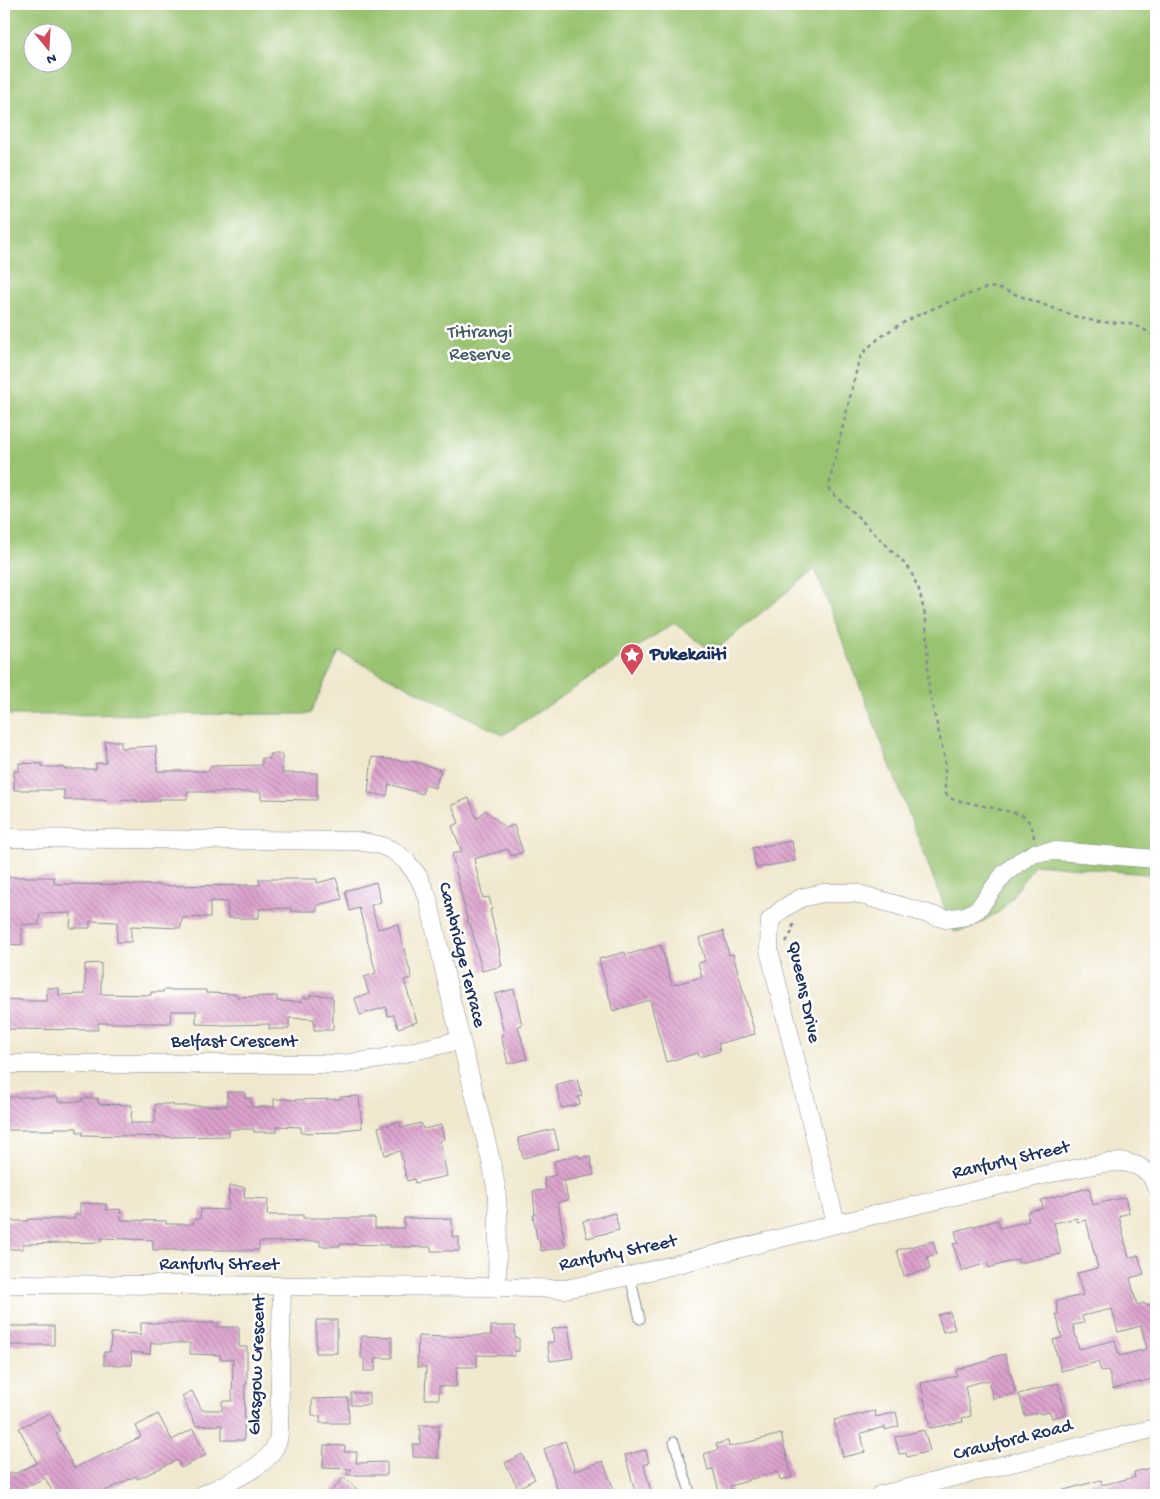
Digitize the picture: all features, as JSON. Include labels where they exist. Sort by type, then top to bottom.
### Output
[{"type":"street","name":"Cambridge Terrace","points":[[4,838],[357,841],[380,845],[394,851],[406,861],[418,876],[428,898],[491,1161],[498,1212],[497,1287]]},
{"type":"street","name":"Queens Drive","points":[[836,1224],[769,950],[770,920],[784,908],[801,898],[823,892],[855,892],[946,919],[966,916],[978,909],[1004,874],[1018,862],[1034,853],[1056,851],[1156,859]]},
{"type":"street","name":"Belfast Crescent","points":[[4,1064],[342,1064],[380,1060],[461,1040]]},
{"type":"street","name":"Ranfurly Street","points":[[4,1284],[565,1289],[630,1276],[836,1224],[1052,1173],[1105,1163],[1124,1162],[1138,1166],[1150,1174],[1156,1186]]},
{"type":"street","name":"Glasgow Crescent","points":[[203,1495],[254,1469],[267,1458],[277,1443],[279,1431],[282,1286]]},
{"type":"street","name":"Crawford Road","points":[[880,1495],[1156,1428]]},
{"type":"lane","points":[[630,1276],[640,1319]]},
{"type":"lane","points":[[674,1442],[691,1495]]},
{"type":"path","points":[[1034,853],[1032,826],[1020,814],[952,799],[945,793],[944,759],[929,691],[926,619],[919,590],[909,568],[830,490],[830,481],[862,354],[878,339],[892,330],[937,307],[989,287],[1001,289],[1077,317],[1098,322],[1126,323],[1137,326],[1156,336]]},
{"type":"path","points":[[784,945],[793,930],[793,920]]},
{"type":"green space","name":"Titirangi Reserve","points":[[4,4],[1156,4],[1156,875],[1035,864],[1002,910],[970,929],[954,932],[815,569],[713,652],[674,623],[503,735],[339,652],[310,714],[4,715]]},
{"type":"building","points":[[105,741],[121,741],[121,748],[156,746],[157,771],[209,771],[210,766],[262,765],[262,758],[270,759],[270,754],[282,754],[282,773],[317,773],[317,800],[261,799],[261,792],[187,792],[187,799],[159,799],[159,801],[64,800],[64,790],[14,790],[14,771],[19,771],[19,763],[42,764],[42,767],[64,767],[65,769],[96,769],[96,763],[106,763]]},
{"type":"building","points":[[372,757],[412,761],[441,770],[435,788],[425,785],[422,794],[389,784],[387,796],[368,793]]},
{"type":"building","points":[[469,798],[477,819],[485,810],[506,828],[514,825],[523,852],[511,856],[508,849],[474,859],[483,898],[489,897],[502,966],[482,971],[470,923],[468,923],[452,854],[462,852],[452,826],[459,823],[452,805]]},
{"type":"building","points":[[792,841],[795,861],[756,868],[752,848]]},
{"type":"building","points":[[4,877],[54,877],[54,884],[163,886],[260,885],[259,879],[317,879],[317,883],[336,878],[342,899],[317,905],[317,911],[291,911],[291,908],[259,909],[259,918],[228,918],[227,902],[210,901],[210,917],[182,918],[181,928],[131,926],[131,942],[117,942],[117,922],[90,921],[90,928],[70,928],[71,913],[40,914],[39,925],[22,924],[22,945],[7,944],[7,907],[4,907]]},
{"type":"building","points":[[376,882],[381,902],[371,905],[378,929],[397,924],[412,978],[404,980],[417,1022],[398,1028],[394,1015],[388,1016],[386,1007],[360,1015],[355,998],[369,994],[364,977],[376,973],[359,908],[350,911],[345,891]]},
{"type":"building","points":[[723,931],[729,955],[733,954],[755,1034],[718,1044],[720,1051],[699,1057],[698,1053],[666,1062],[650,1000],[613,1011],[599,959],[625,952],[626,955],[661,945],[672,985],[702,977],[698,963],[705,961],[699,938]]},
{"type":"building","points":[[101,963],[101,994],[151,995],[151,992],[163,992],[163,990],[206,990],[206,993],[237,994],[237,997],[277,996],[277,1001],[302,1002],[302,998],[310,998],[310,995],[331,996],[333,998],[333,1030],[314,1030],[314,1019],[289,1018],[289,1029],[269,1029],[269,1024],[196,1024],[196,1011],[171,1011],[170,1023],[98,1023],[98,1030],[4,1029],[4,999],[47,1001],[47,988],[59,988],[59,995],[85,994],[85,964]]},
{"type":"building","points":[[514,989],[522,1025],[518,1026],[527,1059],[508,1064],[501,1035],[504,1034],[495,994]]},
{"type":"building","points":[[577,1079],[582,1096],[578,1097],[580,1104],[562,1108],[556,1085]]},
{"type":"building","points":[[227,1092],[245,1092],[245,1098],[251,1098],[251,1107],[274,1107],[274,1099],[340,1099],[340,1097],[359,1096],[362,1128],[341,1130],[342,1132],[301,1133],[301,1127],[277,1126],[277,1132],[254,1132],[254,1129],[229,1129],[229,1136],[173,1137],[82,1135],[83,1132],[77,1132],[77,1128],[4,1130],[4,1097],[58,1097],[58,1102],[83,1101],[82,1098],[98,1098],[98,1104],[132,1105],[131,1123],[155,1123],[155,1104],[227,1106]]},
{"type":"building","points":[[399,1122],[401,1128],[421,1123],[423,1129],[441,1125],[444,1139],[440,1141],[447,1176],[415,1183],[414,1179],[407,1181],[400,1151],[385,1155],[378,1127]]},
{"type":"building","points":[[554,1129],[559,1149],[523,1158],[518,1138]]},
{"type":"building","points":[[579,1155],[579,1158],[590,1156],[594,1175],[564,1181],[568,1200],[558,1202],[565,1247],[541,1251],[533,1215],[535,1215],[533,1191],[546,1190],[544,1178],[556,1175],[554,1161]]},
{"type":"building","points":[[229,1186],[245,1187],[244,1198],[268,1199],[267,1215],[303,1215],[303,1218],[375,1218],[375,1228],[404,1228],[404,1218],[452,1219],[452,1237],[459,1237],[459,1251],[431,1251],[431,1247],[390,1247],[390,1245],[340,1244],[340,1246],[320,1246],[320,1241],[259,1242],[259,1250],[153,1250],[153,1240],[101,1238],[101,1242],[23,1244],[23,1249],[4,1249],[4,1221],[75,1219],[74,1215],[80,1215],[80,1203],[106,1204],[106,1210],[120,1209],[121,1220],[193,1224],[194,1219],[200,1219],[201,1209],[228,1210]]},
{"type":"building","points":[[1089,1188],[1093,1205],[1125,1197],[1129,1213],[1119,1216],[1129,1258],[1138,1255],[1144,1274],[1130,1278],[1137,1305],[1151,1304],[1156,1324],[1156,1378],[1113,1389],[1108,1370],[1101,1371],[1098,1362],[1061,1371],[1053,1340],[1062,1338],[1056,1314],[1058,1314],[1056,1301],[1083,1295],[1077,1273],[1098,1268],[1086,1220],[1077,1222],[1077,1218],[1054,1223],[1061,1254],[1019,1263],[1018,1259],[989,1268],[987,1263],[962,1271],[953,1244],[958,1243],[955,1231],[998,1220],[1000,1228],[1029,1221],[1027,1212],[1043,1208],[1041,1200]],"holes":[[[1112,1309],[1118,1332],[1141,1326],[1147,1349],[1119,1356],[1115,1340],[1079,1349],[1073,1325],[1084,1323],[1082,1316]]]},
{"type":"building","points":[[615,1213],[619,1230],[587,1238],[583,1221]]},
{"type":"building","points":[[933,1241],[937,1254],[927,1257],[930,1269],[904,1276],[897,1250]]},
{"type":"building","points":[[950,1312],[955,1329],[943,1332],[938,1315]]},
{"type":"building","points":[[316,1320],[337,1320],[337,1353],[316,1353]]},
{"type":"building","points":[[141,1323],[218,1323],[217,1327],[239,1327],[239,1347],[247,1347],[244,1440],[222,1440],[222,1425],[196,1426],[182,1396],[192,1391],[202,1410],[222,1410],[222,1401],[232,1401],[233,1359],[220,1359],[220,1355],[190,1354],[190,1343],[151,1343],[150,1354],[131,1352],[132,1365],[104,1365],[104,1352],[110,1352],[111,1333],[141,1334]]},
{"type":"building","points":[[4,1326],[54,1326],[54,1345],[4,1345]]},
{"type":"building","points":[[491,1326],[515,1326],[515,1338],[519,1338],[519,1351],[515,1351],[515,1356],[477,1355],[477,1367],[457,1367],[456,1387],[439,1386],[439,1399],[425,1399],[426,1367],[417,1367],[418,1336],[491,1335]]},
{"type":"building","points":[[568,1326],[573,1358],[550,1361],[547,1342],[554,1342],[552,1329]]},
{"type":"building","points":[[361,1336],[392,1337],[392,1358],[376,1358],[375,1371],[364,1371],[364,1358],[361,1358]]},
{"type":"building","points":[[1005,1354],[1016,1393],[993,1399],[988,1380],[965,1386],[971,1416],[962,1418],[963,1422],[930,1428],[921,1383],[957,1376],[956,1370]]},
{"type":"building","points":[[1058,1383],[1066,1414],[1052,1418],[1050,1412],[1040,1414],[1039,1412],[1025,1416],[1019,1394]]},
{"type":"building","points":[[351,1393],[369,1393],[369,1405],[351,1405]]},
{"type":"building","points":[[348,1398],[349,1423],[320,1423],[320,1416],[312,1416],[312,1399]]},
{"type":"building","points":[[875,1411],[876,1417],[896,1412],[899,1426],[885,1430],[885,1427],[861,1433],[865,1452],[843,1457],[834,1420]]},
{"type":"building","points":[[50,1413],[60,1431],[56,1433],[74,1468],[141,1437],[136,1426],[158,1414],[172,1440],[193,1429],[206,1455],[181,1468],[177,1460],[138,1479],[136,1476],[97,1495],[54,1495],[45,1478],[21,1489],[23,1492],[8,1495],[4,1486],[4,1477],[37,1463],[19,1428]]},
{"type":"building","points":[[420,1425],[439,1425],[438,1458],[413,1457],[413,1444],[420,1444]]},
{"type":"building","points":[[924,1430],[930,1451],[907,1457],[906,1453],[899,1454],[895,1437]]},
{"type":"building","points":[[781,1434],[792,1477],[780,1480],[778,1472],[730,1486],[732,1492],[720,1495],[713,1469],[708,1470],[704,1454],[718,1450],[716,1444],[728,1441],[729,1447]]},
{"type":"building","points":[[565,1441],[575,1471],[603,1461],[614,1490],[600,1495],[559,1495],[544,1449]]},
{"type":"building","points":[[324,1445],[345,1446],[344,1452],[357,1452],[356,1463],[387,1462],[387,1475],[346,1475],[352,1469],[323,1468]]},
{"type":"building","points":[[646,1450],[649,1463],[644,1465],[652,1495],[636,1495],[625,1455]]},
{"type":"building","points":[[522,1454],[535,1479],[518,1488],[505,1463]]},
{"type":"building","points":[[1150,1468],[1156,1495],[1060,1495],[1060,1491],[1101,1480],[1102,1485],[1135,1477],[1134,1472]]},
{"type":"building","points":[[344,1477],[363,1495],[328,1495]]},
{"type":"place","name":"Pukekaiiti","points":[[632,676]]}]
